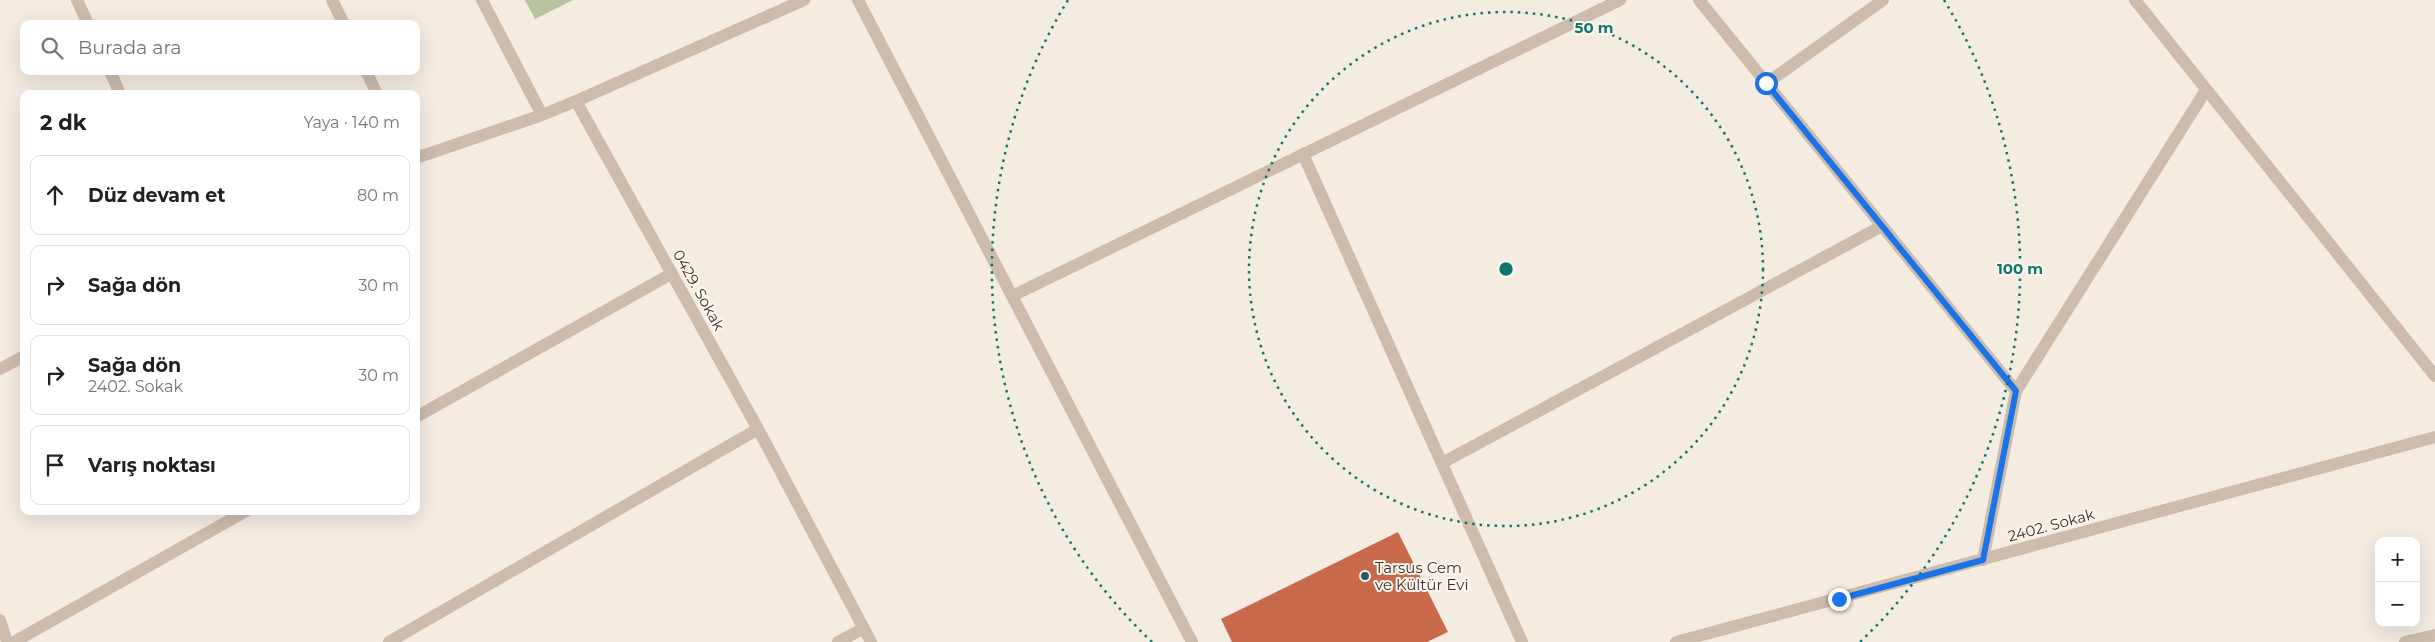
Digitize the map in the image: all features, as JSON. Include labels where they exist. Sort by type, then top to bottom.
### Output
[{"type":"street","points":[[77,0],[86,20]]},
{"type":"street","points":[[332,0],[342,20]]},
{"type":"street","points":[[482,0],[542,116]]},
{"type":"street","points":[[420,157],[542,116],[804,0]]},
{"type":"street","points":[[858,0],[1192,642]]},
{"type":"street","points":[[1012,296],[1620,0]]},
{"type":"street","points":[[1699,0],[2016,391]]},
{"type":"street","points":[[1766,83],[1883,0]]},
{"type":"street","points":[[2135,0],[2435,376]]},
{"type":"street","points":[[112,75],[118,90]]},
{"type":"street","points":[[368,75],[375,90]]},
{"type":"street","points":[[1983,560],[2016,391],[2206,90]]},
{"type":"street","name":"0429. Sokak","points":[[576,102],[758,430],[871,642]]},
{"type":"street","points":[[1303,154],[1522,642]]},
{"type":"street","points":[[1442,463],[1882,226]]},
{"type":"street","points":[[420,415],[671,274]]},
{"type":"street","points":[[0,369],[20,358]]},
{"type":"street","points":[[388,642],[758,430]]},
{"type":"street","name":"2402. Sokak","points":[[1676,642],[2435,437]]},
{"type":"street","points":[[14,642],[239,515]]},
{"type":"street","points":[[0,620],[7,642]]},
{"type":"street","points":[[838,642],[864,628]]},
{"type":"street","points":[[2405,642],[2435,635]]},
{"type":"green space","points":[[525,0],[573,0],[535,19]]},
{"type":"building","name":"Tarsus Cem ve Kültür Evi","points":[[1398,532],[1448,632],[1427,642],[1232,642],[1221,619]]},
{"type":"place","name":"Tarsus Cem ve Kültür Evi","points":[[1365,576]]},
{"type":"route","points":[[1766,83],[2016,391],[1983,560],[1839,599]]}]
